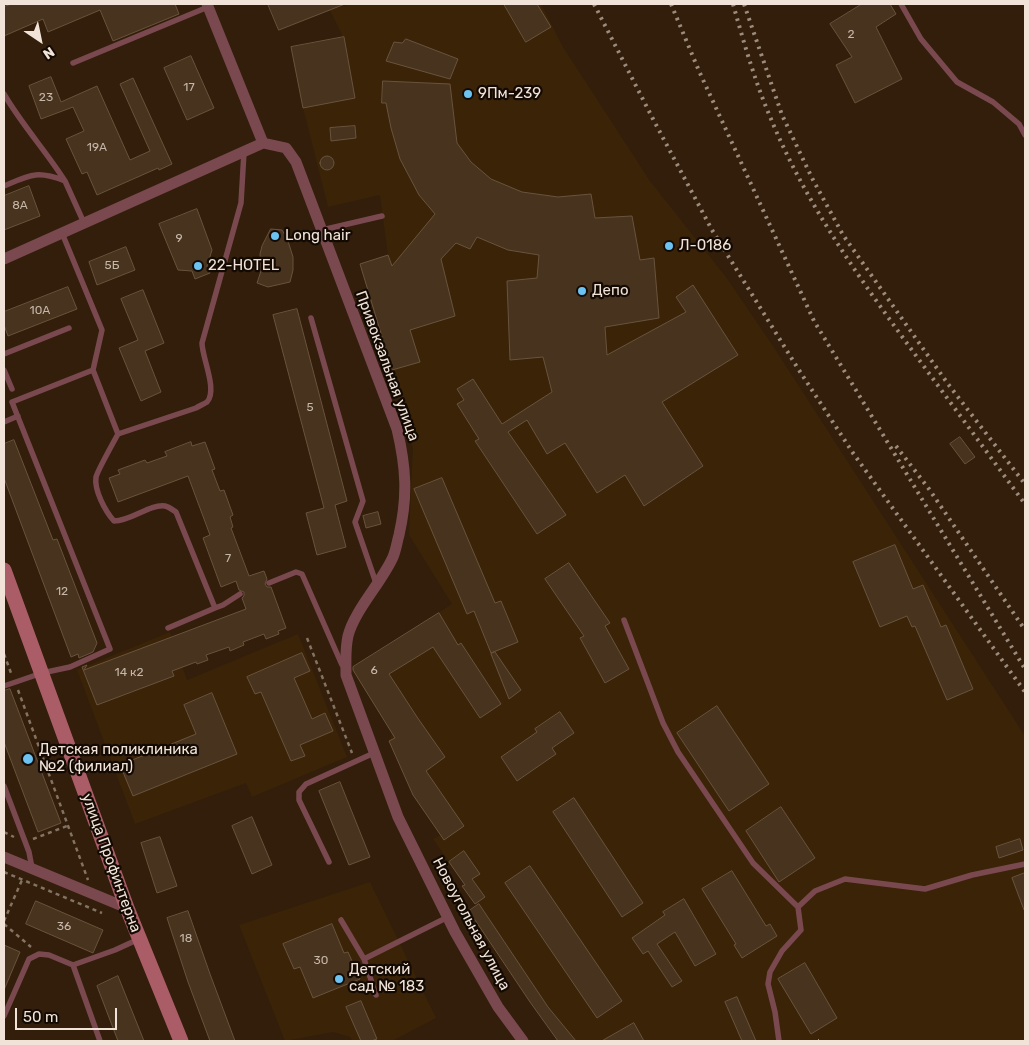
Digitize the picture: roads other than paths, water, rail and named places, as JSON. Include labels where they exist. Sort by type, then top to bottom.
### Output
[{"type":"street","points":[[4,259],[263,143],[208,5]]},
{"type":"street","name":"Привокзальная улица","points":[[263,143],[286,148],[296,162],[396,429],[403,456],[406,486],[404,509],[394,556],[358,614],[348,635],[346,653],[346,674],[398,817]]},
{"type":"street","name":"улица Профинтерна","points":[[4,573],[126,908],[181,1041]]},
{"type":"street","name":"Новоугольная улица","points":[[398,817],[448,917],[498,1007],[523,1041]]},
{"type":"street","points":[[4,857],[126,908]]},
{"type":"lane","points":[[901,4],[921,39],[957,82],[993,102],[1019,124],[1025,135]]},
{"type":"lane","points":[[73,63],[208,5]]},
{"type":"lane","points":[[4,94],[27,130],[65,181],[84,224]]},
{"type":"lane","points":[[214,608],[176,512],[167,506],[157,506],[123,521],[114,521],[99,494],[96,477],[118,434],[196,408],[207,402],[212,389],[202,353],[202,343],[241,203],[244,152]]},
{"type":"lane","points":[[4,186],[33,174],[49,175],[65,181]]},
{"type":"lane","points":[[322,230],[382,216]]},
{"type":"lane","points":[[62,234],[102,330],[93,370],[118,434]]},
{"type":"lane","points":[[311,318],[363,501],[355,522],[377,585]]},
{"type":"lane","points":[[4,354],[69,328]]},
{"type":"lane","points":[[4,370],[12,389]]},
{"type":"lane","points":[[4,686],[70,667],[110,649],[12,402],[93,370]]},
{"type":"lane","points":[[4,422],[18,416]]},
{"type":"lane","points":[[269,583],[296,572],[302,574],[346,674]]},
{"type":"lane","points":[[168,628],[223,605],[240,594]]},
{"type":"lane","points":[[624,620],[663,723],[678,752],[753,863],[798,907],[801,930],[782,951],[770,972],[768,984],[775,1012],[779,1041]]},
{"type":"lane","points":[[330,862],[299,800],[299,792],[306,784],[374,754]]},
{"type":"lane","points":[[4,786],[30,852],[32,868]]},
{"type":"lane","points":[[798,907],[815,891],[845,879],[925,889],[972,875],[1025,864]]},
{"type":"lane","points":[[364,959],[448,917]]},
{"type":"lane","points":[[341,920],[364,959],[376,995]]},
{"type":"lane","points":[[4,1016],[29,959],[39,954],[49,955],[74,965],[116,950],[139,939]]},
{"type":"lane","points":[[74,965],[100,1041]]},
{"type":"railway","points":[[594,4],[712,230],[797,367],[853,453],[1025,692]]},
{"type":"railway","points":[[671,4],[699,71],[814,321],[1025,669]]},
{"type":"railway","points":[[733,4],[765,105],[785,151],[819,213],[856,272],[1025,504]]},
{"type":"railway","points":[[744,4],[782,115],[812,178],[843,235],[948,384],[1025,484]]},
{"type":"railway","points":[[896,446],[929,489],[1025,630]]},
{"type":"place","name":"9Пм-239","points":[[468,94]]},
{"type":"place","name":"Long hair","points":[[275,236]]},
{"type":"place","name":"Л-0186","points":[[669,246]]},
{"type":"place","name":"22-HOTEL","points":[[198,266]]},
{"type":"place","name":"Депо","points":[[582,291]]},
{"type":"place","name":"Детская поликлиника №2 (филиал)","points":[[28,759]]},
{"type":"place","name":"Детский сад № 183","points":[[339,979]]}]
